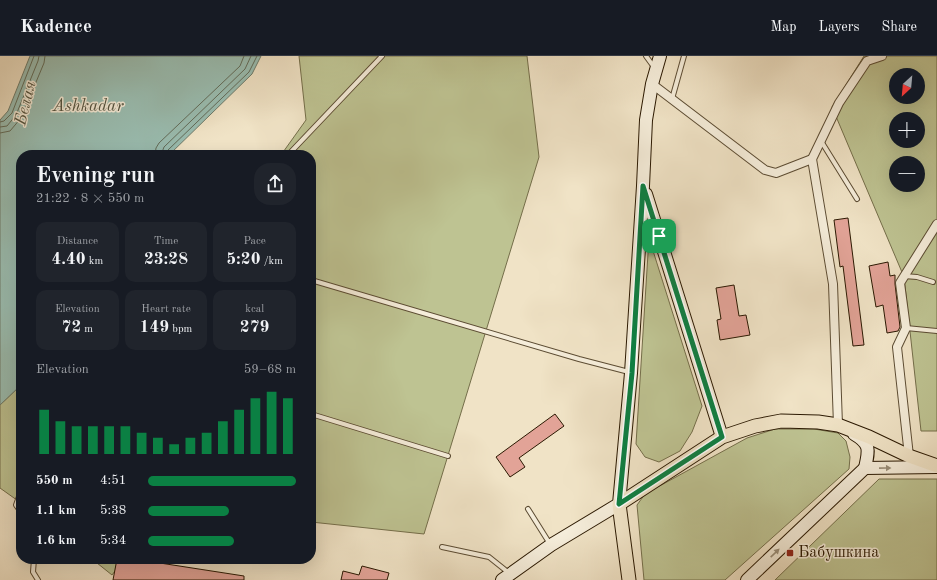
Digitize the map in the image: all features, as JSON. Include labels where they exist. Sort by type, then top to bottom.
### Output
[{"type":"main road","points":[[629,580],[619,504],[632,373],[646,120],[655,69],[660,56]]},
{"type":"main road","points":[[643,186],[722,437]]},
{"type":"main road","points":[[506,577],[551,545],[619,504],[722,437],[755,426],[781,421],[818,422],[838,425],[869,437],[909,456],[937,466]]},
{"type":"main road","points":[[747,580],[865,468],[868,446],[865,442],[838,425]]},
{"type":"main road","points":[[865,468],[937,466]]},
{"type":"street","points":[[838,425],[833,284],[812,159],[839,103],[867,61],[882,56]]},
{"type":"street","points":[[652,84],[765,170],[776,173],[812,159]]},
{"type":"street","points":[[909,456],[897,347],[906,328],[900,283],[937,224]]},
{"type":"lane","points":[[293,150],[382,56]]},
{"type":"lane","points":[[646,56],[655,69]]},
{"type":"lane","points":[[672,99],[684,56]]},
{"type":"lane","points":[[821,141],[857,199]]},
{"type":"lane","points":[[904,276],[917,277],[933,282]]},
{"type":"lane","points":[[316,281],[579,359],[632,373]]},
{"type":"lane","points":[[906,328],[937,331]]},
{"type":"lane","points":[[316,416],[448,456]]},
{"type":"lane","points":[[528,509],[551,545]]},
{"type":"lane","points":[[442,547],[489,557],[506,577]]},
{"type":"lane","points":[[34,564],[33,572],[38,580]]},
{"type":"green space","points":[[299,56],[527,56],[539,157],[424,534],[316,523],[316,150],[285,150],[306,120]]},
{"type":"green space","points":[[864,56],[937,56],[937,431],[921,431],[904,277],[832,107]]},
{"type":"green space","points":[[649,238],[702,406],[692,432],[680,451],[659,462],[645,457],[636,444]]},
{"type":"green space","points":[[16,390],[16,499],[0,488],[0,405]]},
{"type":"green space","points":[[775,429],[814,429],[838,433],[846,441],[850,457],[849,469],[725,580],[644,580],[637,505],[645,494],[747,438]]},
{"type":"green space","points":[[879,479],[937,479],[937,580],[775,580]]},
{"type":"green space","points":[[98,564],[120,564],[112,575]]},
{"type":"water","name":"Ashkadar","points":[[30,56],[261,56],[252,74],[174,150],[16,150],[16,390],[0,405],[0,120],[8,111]]},
{"type":"building","points":[[848,218],[864,345],[853,346],[843,266],[840,267],[834,220]]},
{"type":"building","points":[[888,262],[890,276],[895,275],[900,327],[898,331],[887,333],[883,305],[876,307],[869,266]]},
{"type":"building","points":[[734,285],[739,316],[746,315],[750,335],[720,340],[717,320],[721,319],[716,288]]},
{"type":"building","points":[[555,414],[564,426],[519,458],[525,467],[510,477],[496,457]]},
{"type":"building","points":[[116,564],[166,564],[244,576],[244,580],[113,580]]},
{"type":"building","points":[[362,566],[389,573],[387,580],[341,580],[343,571],[359,575]]},
{"type":"place","name":"Бабушкина","points":[[790,553]]},
{"type":"route","points":[[643,186],[659,236],[722,437],[619,504],[632,373],[643,186]]},
{"type":"water label","name":"Белая","points":[[26,103]]}]
